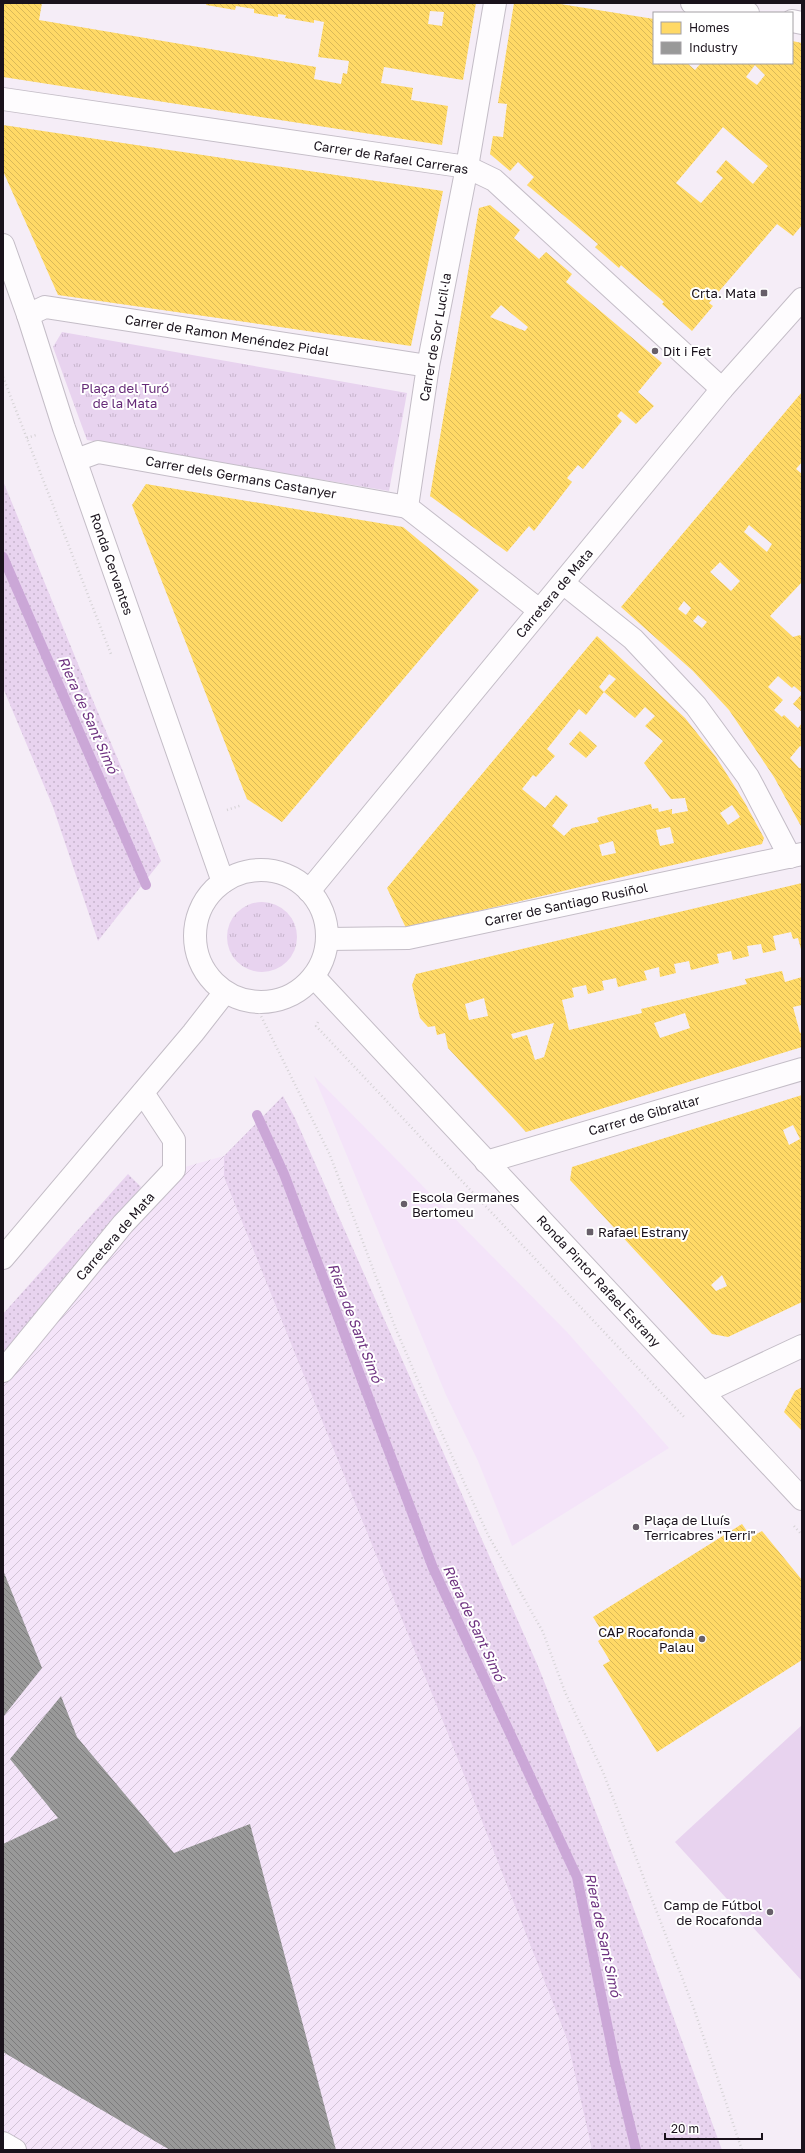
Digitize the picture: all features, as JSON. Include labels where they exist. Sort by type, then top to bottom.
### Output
[{"type":"street","name":"Carrer de Sor Lucil·la","points":[[407,507],[428,366],[467,166],[495,3]]},
{"type":"street","points":[[692,3],[742,12]]},
{"type":"street","name":"Carrer de Rafael Carreras","points":[[3,99],[467,166],[494,180],[722,389]]},
{"type":"street","name":"Ronda Cervantes","points":[[3,245],[223,882]]},
{"type":"street","name":"Carretera de Mata","points":[[309,891],[722,389],[802,299]]},
{"type":"street","name":"Carrer de Ramon Menéndez Pidal","points":[[28,315],[45,307],[428,366]]},
{"type":"street","name":"Carrer dels Germans Castanyer","points":[[76,460],[98,452],[407,507]]},
{"type":"street","points":[[407,507],[539,610]]},
{"type":"street","points":[[563,583],[633,639],[696,706],[748,777],[796,856]]},
{"type":"street","name":"Carrer de Santiago Rusiñol","points":[[328,939],[408,938],[796,856]]},
{"type":"street","points":[[252,871],[270,871],[297,880],[309,891],[323,912],[328,939],[324,959],[314,977],[296,993],[275,1002],[254,1002],[233,997],[215,985],[199,960],[195,936],[202,907],[212,892],[223,882],[236,875],[252,871]]},
{"type":"street","name":"Ronda Pintor Rafael Estrany","points":[[314,977],[486,1162],[704,1392],[802,1499]]},
{"type":"street","points":[[3,1258],[143,1093],[225,992]]},
{"type":"street","name":"Carrer de Gibraltar","points":[[486,1162],[802,1069]]},
{"type":"street","name":"Carretera de Mata","points":[[3,1371],[123,1224],[174,1170],[174,1140],[143,1093]]},
{"type":"street","points":[[704,1392],[802,1346]]},
{"type":"street","points":[[3,2143],[15,2150]]},
{"type":"path","points":[[254,1002],[330,1155],[395,1327],[422,1390],[488,1534],[543,1632],[565,1692],[603,1772],[693,2006],[742,2150]]},
{"type":"shaded area","name":"Escola Germanes Bertomeu","points":[[314,1076],[567,1332],[669,1448],[512,1546],[478,1461],[446,1395]]},
{"type":"shaded area","points":[[224,1156],[224,1177],[444,1724],[567,2039],[592,2150],[3,2150],[3,1371],[174,1170]]},
{"type":"green space","name":"Plaça del Turó de la Mata","points":[[62,332],[407,393],[389,491],[87,440],[53,347]]},
{"type":"green space","points":[[3,481],[94,703],[161,861],[98,941],[53,807],[3,688]]},
{"type":"green space","points":[[255,902],[269,902],[282,908],[291,917],[295,923],[297,937],[295,951],[287,962],[276,970],[269,972],[255,972],[248,970],[237,962],[229,951],[227,944],[227,930],[229,923],[237,912],[248,904]]},
{"type":"green space","points":[[283,1096],[295,1118],[538,1666],[629,1896],[722,2150],[592,2150],[567,2039],[444,1724],[224,1177],[224,1156]]},
{"type":"green space","points":[[128,1174],[141,1187],[3,1356],[3,1314]]},
{"type":"green space","name":"Camp de Fútbol de Rocafonda","points":[[802,1725],[802,1981],[675,1842]]},
{"type":"building: Homes","points":[[3,3],[42,3],[39,20],[316,67],[314,79],[341,84],[343,73],[347,74],[349,61],[318,57],[324,22],[314,20],[314,23],[285,18],[286,15],[278,14],[278,17],[254,13],[254,9],[236,6],[235,10],[206,5],[207,3],[476,3],[463,80],[384,67],[381,83],[413,88],[411,100],[448,106],[442,145],[3,77]],"holes":[[[430,11],[444,12],[442,26],[428,24]]]},
{"type":"building: Homes","points":[[514,3],[554,3],[653,19],[653,64],[688,64],[695,70],[700,64],[793,64],[793,41],[802,43],[802,225],[793,236],[777,224],[709,303],[713,306],[692,331],[662,304],[664,302],[621,265],[619,268],[595,247],[598,244],[527,185],[534,177],[518,162],[510,171],[490,154],[493,136],[503,137],[507,104],[498,103]],"holes":[[[755,65],[765,75],[757,85],[746,77]],[[723,127],[768,166],[753,184],[726,160],[716,172],[723,178],[701,203],[676,183]]]},
{"type":"building: Homes","points":[[3,125],[443,191],[411,346],[58,295],[3,171]]},
{"type":"building: Homes","points":[[490,205],[520,230],[514,238],[539,259],[546,252],[572,274],[566,282],[662,363],[638,392],[654,406],[636,424],[621,411],[617,416],[622,421],[583,469],[578,465],[567,478],[572,482],[534,531],[529,526],[507,552],[430,496],[479,208]],"holes":[[[501,305],[528,327],[525,331],[490,317]]]},
{"type":"building: Homes","points":[[802,392],[802,462],[796,469],[802,474],[802,582],[770,616],[793,637],[800,635],[802,637],[802,693],[794,686],[792,688],[778,676],[768,687],[783,700],[774,710],[782,717],[784,715],[798,728],[802,723],[802,747],[800,746],[790,758],[799,768],[802,768],[802,828],[774,777],[729,710],[693,671],[621,607]],"holes":[[[749,525],[772,544],[767,552],[744,532]],[[720,562],[740,581],[731,591],[710,572]],[[684,601],[691,608],[686,615],[678,609]],[[698,615],[707,622],[702,628],[693,621]]]},
{"type":"building: Homes","points":[[146,484],[403,527],[479,590],[282,822],[247,799],[132,505]]},
{"type":"building: Homes","points":[[597,636],[685,718],[716,757],[745,803],[764,838],[762,844],[406,928],[387,888]],"holes":[[[609,674],[616,679],[604,692],[599,687]],[[604,692],[635,718],[645,707],[655,716],[645,726],[663,741],[644,763],[671,799],[685,798],[688,811],[672,814],[672,809],[659,812],[658,808],[652,809],[651,804],[599,817],[597,818],[599,822],[572,828],[564,836],[552,826],[568,805],[556,795],[545,808],[522,789],[533,775],[536,777],[555,756],[547,749],[579,709],[586,715]],[[732,805],[740,817],[728,825],[720,813]],[[670,827],[674,843],[660,846],[656,830]],[[613,841],[616,853],[602,856],[599,845]]]},
{"type":"building: Homes","points":[[802,694],[802,712],[793,704]]},
{"type":"building: Homes","points":[[580,731],[597,746],[586,758],[569,744]]},
{"type":"building: Homes","points":[[802,883],[802,953],[798,938],[793,939],[791,932],[773,936],[776,950],[763,953],[761,944],[747,946],[749,956],[733,960],[731,951],[717,954],[719,963],[691,970],[689,961],[674,964],[676,973],[660,977],[659,967],[644,971],[647,980],[618,987],[616,978],[602,981],[604,990],[588,994],[586,985],[572,988],[574,997],[562,1000],[569,1030],[642,1013],[641,1009],[747,984],[745,979],[782,971],[785,982],[802,977],[802,1005],[793,1007],[800,1033],[802,1032],[802,1047],[526,1132],[448,1048],[445,1033],[437,1035],[435,1026],[428,1027],[420,1018],[412,985],[416,974]],"holes":[[[484,998],[488,1016],[469,1020],[465,1004]],[[685,1013],[690,1028],[660,1038],[654,1023]],[[554,1023],[544,1057],[535,1060],[527,1035],[513,1039],[511,1034]]]},
{"type":"building: Homes","points":[[802,1095],[802,1302],[728,1337],[712,1334],[570,1180],[572,1167]],"holes":[[[793,1125],[800,1139],[789,1145],[783,1130]],[[722,1275],[727,1286],[716,1291],[711,1285]]]},
{"type":"building: Homes","points":[[802,1387],[802,1431],[784,1412],[795,1391]]},
{"type":"building: Homes","name":"CAP Rocafonda Palau","points":[[742,1524],[751,1537],[762,1531],[802,1580],[802,1660],[657,1752],[603,1665],[610,1661],[598,1641],[605,1636],[593,1617]]},
{"type":"building: Industry","points":[[3,1570],[42,1668],[3,1717]]},
{"type":"building: Industry","points":[[61,1696],[77,1737],[174,1853],[250,1824],[336,2150],[170,2150],[3,2052],[3,1844],[58,1818],[10,1759]]},
{"type":"waterway","name":"Riera de Sant Simó","points":[[3,557],[146,885]]},
{"type":"waterway","name":"Riera de Sant Simó","points":[[257,1115],[284,1174],[433,1568],[577,1877],[615,2063],[636,2150]]},
{"type":"place","name":"Crta. Mata","points":[[764,293]]},
{"type":"place","name":"Dit i Fet","points":[[655,351]]},
{"type":"place","name":"Escola Germanes Bertomeu","points":[[404,1204]]},
{"type":"place","name":"Rafael Estrany","points":[[590,1232]]},
{"type":"place","name":"Plaça de Lluís Terricabres \"Terri\"","points":[[636,1527]]},
{"type":"place","name":"CAP Rocafonda Palau","points":[[702,1639]]},
{"type":"place","name":"Camp de Fútbol de Rocafonda","points":[[770,1912]]}]
